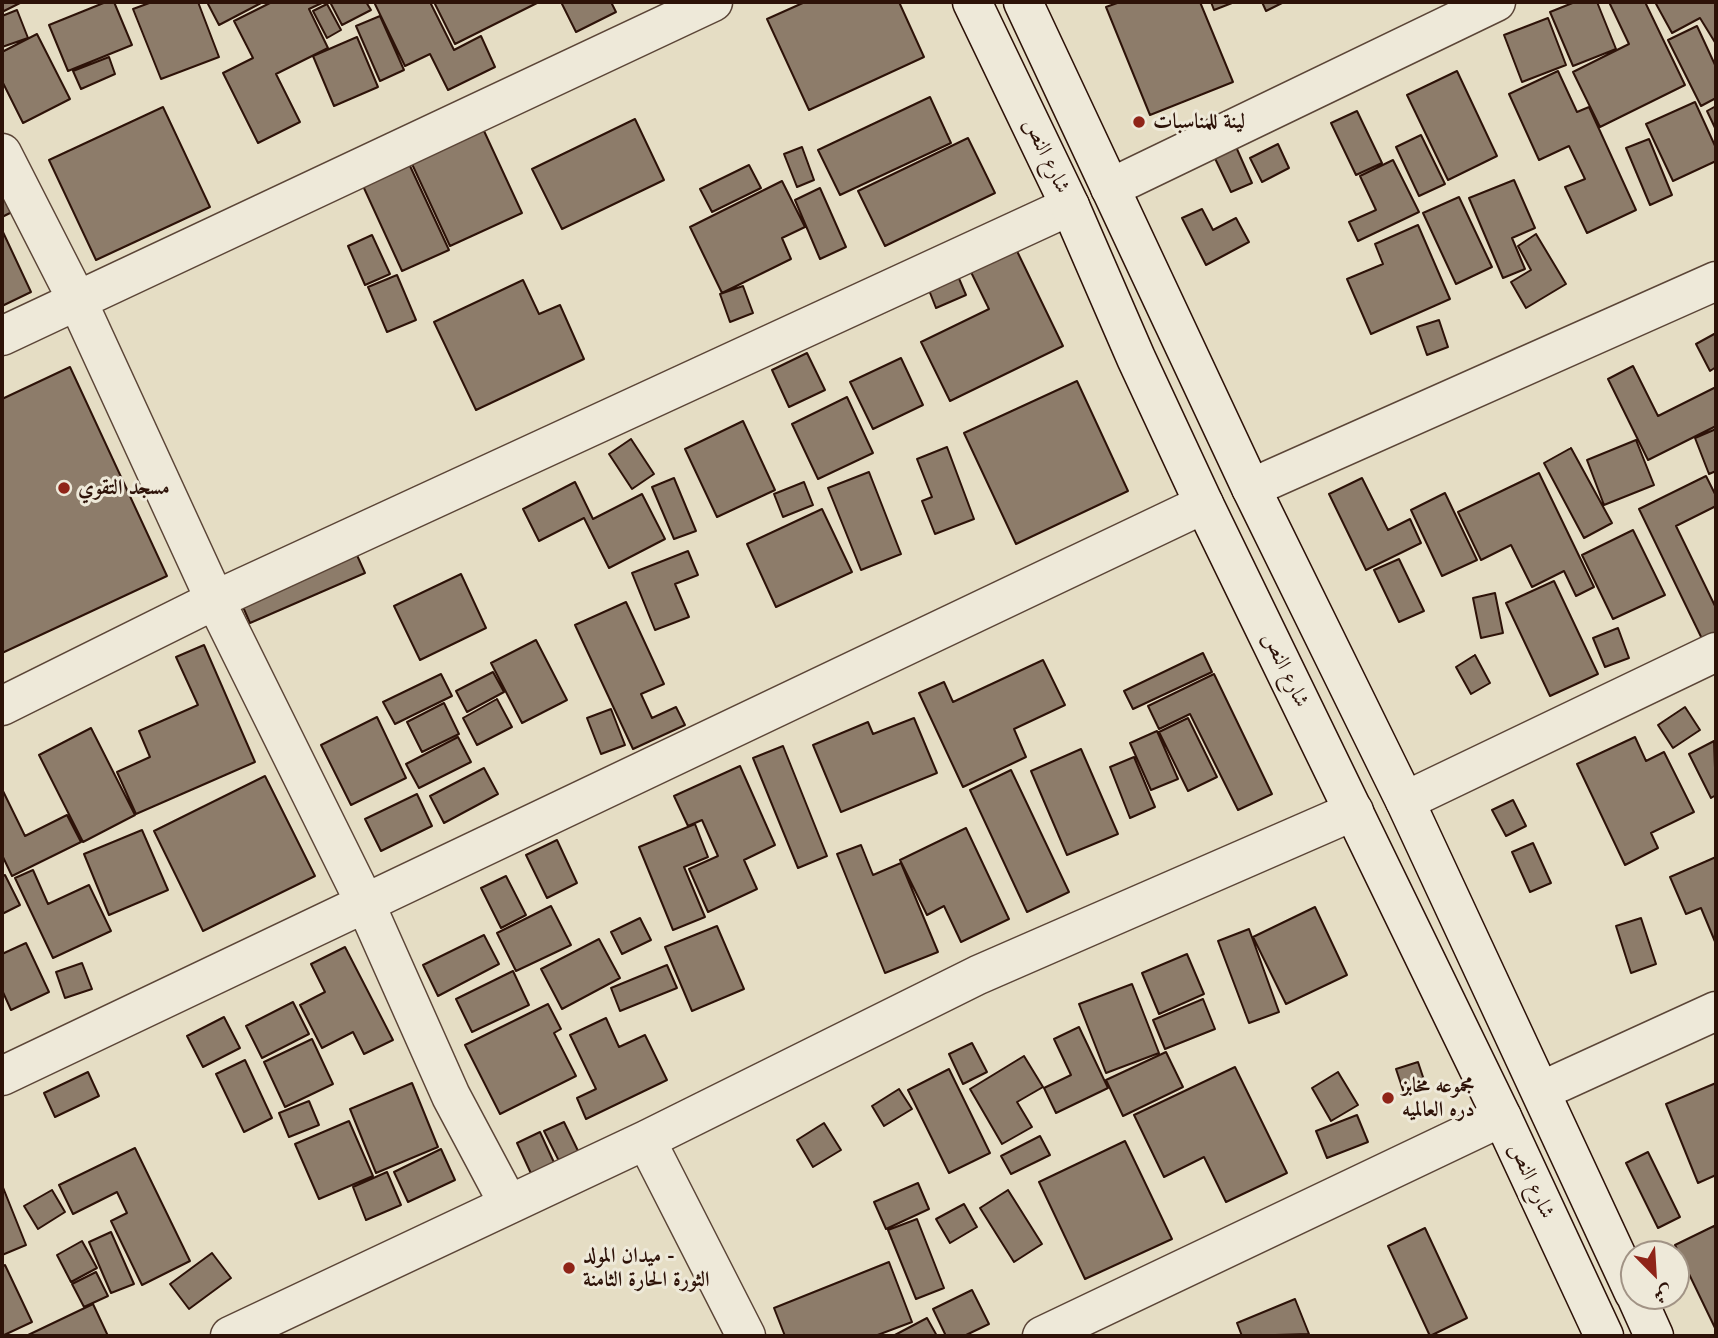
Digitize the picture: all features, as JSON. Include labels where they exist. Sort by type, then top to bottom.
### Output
[{"type":"street","points":[[2,336],[713,2]]},
{"type":"street","name":"شارع النص","points":[[972,2],[1070,206],[1136,358],[1502,1117],[1604,1336]]},
{"type":"street","name":"شارع النص","points":[[1023,2],[1251,488],[1405,801],[1620,1262]]},
{"type":"street","points":[[1110,188],[1496,2]]},
{"type":"street","points":[[2,153],[77,300],[215,600],[365,903],[451,1096],[508,1203]]},
{"type":"street","points":[[2,706],[215,600],[1070,206]]},
{"type":"street","points":[[1251,488],[1716,281]]},
{"type":"street","points":[[2,1076],[1205,503]]},
{"type":"street","points":[[1405,801],[1716,652]]},
{"type":"street","points":[[230,1336],[646,1140],[978,975],[1354,811]]},
{"type":"street","points":[[1541,1091],[1716,1011]]},
{"type":"street","points":[[1042,1336],[1502,1117]]},
{"type":"street","points":[[646,1140],[746,1336]]},
{"type":"street","name":"شارع النص","points":[[1642,1310],[1654,1336]]},
{"type":"building","points":[[2,2],[22,2],[2,12]]},
{"type":"building","points":[[106,2],[114,2],[132,45],[68,71],[49,25]]},
{"type":"building","points":[[152,2],[198,2],[219,57],[161,79],[133,9]]},
{"type":"building","points":[[207,2],[263,2],[219,25]]},
{"type":"building","points":[[272,2],[324,2],[309,9],[328,48],[276,74],[300,122],[258,143],[223,73],[253,58],[234,21]]},
{"type":"building","points":[[330,2],[366,2],[371,10],[342,25]]},
{"type":"building","points":[[374,2],[430,2],[454,50],[481,36],[495,67],[448,90],[430,54],[405,66]]},
{"type":"building","points":[[434,2],[539,2],[455,44]]},
{"type":"building","points":[[561,2],[611,2],[616,12],[576,32]]},
{"type":"building","points":[[805,2],[899,2],[924,57],[809,110],[767,19]]},
{"type":"building","points":[[1120,2],[1200,2],[1233,82],[1150,115],[1106,7]]},
{"type":"building","points":[[1211,2],[1231,2],[1232,3],[1214,10]]},
{"type":"building","points":[[1262,2],[1284,2],[1266,11]]},
{"type":"building","points":[[1575,2],[1597,2],[1616,49],[1573,66],[1550,12]]},
{"type":"building","points":[[1609,2],[1645,2],[1685,85],[1600,127],[1573,72],[1629,44]]},
{"type":"building","points":[[1655,2],[1716,2],[1716,44],[1700,18],[1672,33]]},
{"type":"building","points":[[327,4],[341,30],[327,38],[313,11]]},
{"type":"building","points":[[17,10],[28,38],[2,47],[2,16]]},
{"type":"building","points":[[380,16],[404,70],[380,81],[356,26]]},
{"type":"building","points":[[1548,18],[1566,65],[1522,82],[1504,35]]},
{"type":"building","points":[[1697,26],[1716,67],[1716,98],[1701,106],[1668,40]]},
{"type":"building","points":[[37,34],[70,99],[23,123],[2,81],[2,52]]},
{"type":"building","points":[[357,37],[378,87],[334,106],[313,56]]},
{"type":"building","points":[[109,57],[115,74],[81,89],[73,71]]},
{"type":"building","points":[[1457,71],[1497,156],[1448,180],[1407,95]]},
{"type":"building","points":[[1558,71],[1577,112],[1589,107],[1636,210],[1587,233],[1565,187],[1585,179],[1569,146],[1539,160],[1509,94]]},
{"type":"building","points":[[930,97],[951,143],[840,195],[818,150]]},
{"type":"building","points":[[1695,102],[1716,148],[1716,161],[1673,181],[1646,124]]},
{"type":"building","points":[[1716,106],[1716,130],[1707,111]]},
{"type":"building","points":[[163,107],[210,207],[96,260],[49,160]]},
{"type":"building","points":[[1357,111],[1382,163],[1356,175],[1331,123]]},
{"type":"building","points":[[478,118],[522,213],[450,246],[406,151]]},
{"type":"building","points":[[635,119],[664,180],[562,229],[532,169]]},
{"type":"building","points":[[1421,135],[1445,184],[1419,196],[1396,147]]},
{"type":"building","points":[[968,138],[995,193],[885,246],[858,191]]},
{"type":"building","points":[[1649,139],[1672,195],[1650,205],[1626,148]]},
{"type":"building","points":[[1233,140],[1252,183],[1231,192],[1211,150]]},
{"type":"building","points":[[1278,144],[1289,168],[1262,182],[1250,158]]},
{"type":"building","points":[[802,147],[814,180],[797,187],[784,154]]},
{"type":"building","points":[[404,153],[449,250],[402,271],[358,175]]},
{"type":"building","points":[[1393,160],[1419,212],[1358,241],[1349,222],[1376,210],[1360,176]]},
{"type":"building","points":[[749,165],[761,188],[712,212],[700,189]]},
{"type":"building","points":[[1514,180],[1535,228],[1512,238],[1525,269],[1503,278],[1469,198]]},
{"type":"building","points":[[2,181],[16,210],[2,217]]},
{"type":"building","points":[[782,181],[805,227],[782,238],[791,259],[722,293],[690,227]]},
{"type":"building","points":[[820,188],[846,247],[820,259],[795,200]]},
{"type":"building","points":[[1459,197],[1492,267],[1456,284],[1423,213]]},
{"type":"building","points":[[1202,209],[1213,230],[1236,218],[1249,242],[1206,265],[1182,218]]},
{"type":"building","points":[[1418,225],[1450,299],[1371,334],[1347,279],[1383,264],[1375,244]]},
{"type":"building","points":[[2,230],[31,292],[2,306]]},
{"type":"building","points":[[1536,234],[1566,284],[1526,308],[1511,282],[1531,270],[1518,246]]},
{"type":"building","points":[[372,235],[390,274],[365,285],[348,246]]},
{"type":"building","points":[[1015,247],[1063,346],[950,401],[921,342],[989,309],[969,268]]},
{"type":"building","points":[[952,262],[966,295],[936,308],[923,275]]},
{"type":"building","points":[[397,275],[416,320],[387,332],[368,287]]},
{"type":"building","points":[[523,280],[539,314],[560,305],[584,359],[476,410],[434,322]]},
{"type":"building","points":[[743,286],[753,313],[730,322],[720,294]]},
{"type":"building","points":[[1439,320],[1448,347],[1427,355],[1417,327]]},
{"type":"building","points":[[1716,333],[1716,367],[1710,371],[1696,344]]},
{"type":"building","points":[[807,353],[825,390],[789,407],[772,370]]},
{"type":"building","points":[[901,358],[923,405],[873,429],[850,382]]},
{"type":"building","points":[[1633,366],[1658,416],[1716,387],[1716,426],[1648,460],[1608,379]]},
{"type":"building","name":"مسجد التقوي","points":[[70,367],[167,576],[2,653],[2,399]]},
{"type":"building","points":[[1077,381],[1128,491],[1016,544],[964,433]]},
{"type":"building","points":[[847,397],[873,453],[818,479],[792,424]]},
{"type":"building","points":[[743,421],[775,490],[717,517],[685,449]]},
{"type":"building","points":[[1716,429],[1716,471],[1709,474],[1695,438]]},
{"type":"building","points":[[631,439],[654,474],[632,489],[609,454]]},
{"type":"building","points":[[1636,440],[1654,485],[1604,505],[1587,460]]},
{"type":"building","points":[[947,447],[974,519],[935,534],[922,501],[932,497],[917,459]]},
{"type":"building","points":[[1571,448],[1612,523],[1584,538],[1544,463]]},
{"type":"building","points":[[869,472],[901,554],[861,570],[828,488]]},
{"type":"building","points":[[1539,473],[1594,587],[1576,596],[1564,571],[1532,587],[1511,545],[1481,560],[1458,512]]},
{"type":"building","points":[[1706,476],[1716,496],[1716,506],[1676,526],[1716,608],[1716,640],[1705,645],[1639,509]]},
{"type":"building","points":[[674,478],[696,531],[674,539],[652,487]]},
{"type":"building","points":[[1362,478],[1388,530],[1410,519],[1421,543],[1366,570],[1329,494]]},
{"type":"building","points":[[575,482],[593,519],[642,494],[665,539],[609,568],[584,518],[539,541],[523,509]]},
{"type":"building","points":[[804,482],[813,505],[783,517],[774,494]]},
{"type":"building","points":[[1445,493],[1477,560],[1442,576],[1411,510]]},
{"type":"building","points":[[822,509],[852,572],[776,607],[747,544]]},
{"type":"building","points":[[1633,530],[1665,595],[1613,619],[1582,555]]},
{"type":"building","points":[[351,542],[365,573],[250,623],[236,591]]},
{"type":"building","points":[[688,551],[698,575],[675,584],[689,617],[655,630],[632,573]]},
{"type":"building","points":[[1399,559],[1424,611],[1399,622],[1374,570]]},
{"type":"building","points":[[461,574],[486,628],[420,660],[394,606]]},
{"type":"building","points":[[1554,581],[1598,674],[1550,696],[1506,603]]},
{"type":"building","points":[[1495,593],[1503,633],[1481,638],[1473,598]]},
{"type":"building","points":[[626,602],[664,684],[641,694],[652,718],[676,707],[685,725],[633,749],[575,625]]},
{"type":"building","points":[[1618,628],[1629,658],[1605,667],[1593,638]]},
{"type":"building","points":[[536,640],[567,700],[522,723],[491,663]]},
{"type":"building","points":[[204,645],[255,762],[136,814],[117,772],[150,757],[139,731],[198,705],[176,657]]},
{"type":"building","points":[[1203,653],[1212,672],[1133,709],[1124,691]]},
{"type":"building","points":[[1475,655],[1490,683],[1471,694],[1456,667]]},
{"type":"building","points":[[1043,660],[1065,705],[1014,729],[1026,757],[963,787],[919,693],[944,682],[953,702]]},
{"type":"building","points":[[493,672],[504,692],[467,712],[456,691]]},
{"type":"building","points":[[441,674],[452,696],[395,724],[383,702]]},
{"type":"building","points":[[1214,674],[1272,794],[1238,810],[1190,714],[1159,729],[1148,706]]},
{"type":"building","points":[[497,699],[512,727],[477,745],[463,718]]},
{"type":"building","points":[[444,703],[459,734],[422,752],[407,722]]},
{"type":"building","points":[[1685,707],[1700,730],[1673,748],[1658,725]]},
{"type":"building","points":[[611,709],[625,745],[601,754],[587,718]]},
{"type":"building","points":[[377,717],[406,778],[351,805],[321,745]]},
{"type":"building","points":[[914,718],[937,773],[841,812],[813,745],[868,722],[873,734]]},
{"type":"building","points":[[1188,718],[1217,777],[1188,791],[1159,732]]},
{"type":"building","points":[[91,728],[135,815],[83,842],[39,755]]},
{"type":"building","points":[[1157,731],[1178,779],[1151,790],[1130,743]]},
{"type":"building","points":[[458,737],[471,762],[419,788],[406,764]]},
{"type":"building","points":[[1635,737],[1646,761],[1664,752],[1694,812],[1651,833],[1658,848],[1625,865],[1577,764]]},
{"type":"building","points":[[1714,741],[1716,795],[1711,798],[1689,754]]},
{"type":"building","points":[[783,746],[827,856],[798,868],[753,758]]},
{"type":"building","points":[[1081,749],[1118,834],[1067,855],[1031,771]]},
{"type":"building","points":[[1134,757],[1155,807],[1130,818],[1110,767]]},
{"type":"building","points":[[740,766],[775,845],[744,860],[757,889],[708,912],[689,869],[718,856],[702,820],[688,826],[674,796]]},
{"type":"building","points":[[484,768],[498,794],[444,823],[430,796]]},
{"type":"building","points":[[1011,770],[1069,892],[1027,912],[970,790]]},
{"type":"building","points":[[265,776],[315,876],[203,931],[154,831]]},
{"type":"building","points":[[2,789],[25,836],[67,815],[81,842],[12,876],[2,855]]},
{"type":"building","points":[[417,794],[432,826],[381,851],[365,819]]},
{"type":"building","points":[[1513,800],[1526,826],[1506,836],[1492,810]]},
{"type":"building","points":[[695,824],[708,857],[684,867],[705,917],[673,930],[639,847]]},
{"type":"building","points":[[966,828],[1009,919],[961,942],[944,906],[927,915],[900,860]]},
{"type":"building","points":[[142,830],[168,890],[109,915],[84,854]]},
{"type":"building","points":[[557,840],[577,883],[547,898],[526,855]]},
{"type":"building","points":[[1533,843],[1551,883],[1530,892],[1512,852]]},
{"type":"building","points":[[861,845],[873,875],[901,863],[938,952],[885,973],[837,854]]},
{"type":"building","points":[[1716,857],[1716,944],[1701,908],[1686,914],[1670,877]]},
{"type":"building","points":[[33,870],[48,904],[89,885],[111,931],[53,958],[15,878]]},
{"type":"building","points":[[5,875],[20,905],[2,914],[2,876]]},
{"type":"building","points":[[506,876],[526,915],[501,928],[481,888]]},
{"type":"building","points":[[551,906],[571,945],[516,971],[497,933]]},
{"type":"building","points":[[1315,907],[1347,975],[1286,1004],[1253,937]]},
{"type":"building","points":[[640,918],[651,940],[622,954],[611,932]]},
{"type":"building","points":[[1641,918],[1656,964],[1631,973],[1616,926]]},
{"type":"building","points":[[717,926],[744,989],[692,1011],[665,947]]},
{"type":"building","points":[[1249,929],[1279,1012],[1249,1023],[1218,941]]},
{"type":"building","points":[[484,935],[499,964],[438,996],[423,965]]},
{"type":"building","points":[[599,939],[620,978],[562,1009],[541,969]]},
{"type":"building","points":[[26,943],[49,992],[11,1010],[2,990],[2,954]]},
{"type":"building","points":[[345,947],[393,1040],[364,1054],[353,1032],[322,1048],[300,1005],[325,992],[311,964]]},
{"type":"building","points":[[1187,954],[1204,994],[1159,1014],[1142,973]]},
{"type":"building","points":[[82,963],[92,989],[65,998],[56,972]]},
{"type":"building","points":[[667,965],[677,988],[620,1011],[611,988]]},
{"type":"building","points":[[513,971],[529,1005],[472,1032],[456,999]]},
{"type":"building","points":[[1132,984],[1159,1053],[1106,1073],[1079,1004]]},
{"type":"building","points":[[1203,999],[1215,1029],[1165,1049],[1153,1020]]},
{"type":"building","points":[[293,1002],[309,1034],[262,1058],[246,1026]]},
{"type":"building","points":[[548,1004],[561,1029],[554,1033],[576,1076],[500,1114],[465,1045]]},
{"type":"building","points":[[224,1017],[240,1048],[203,1067],[187,1036]]},
{"type":"building","points":[[606,1018],[619,1047],[645,1035],[667,1080],[586,1119],[577,1098],[596,1089],[570,1035]]},
{"type":"building","points":[[1079,1027],[1108,1088],[1056,1113],[1044,1088],[1071,1075],[1054,1039]]},
{"type":"building","points":[[312,1039],[333,1084],[285,1107],[264,1062]]},
{"type":"building","points":[[972,1043],[987,1072],[963,1084],[949,1054]]},
{"type":"building","points":[[1166,1052],[1183,1087],[1123,1116],[1106,1080]]},
{"type":"building","points":[[1024,1056],[1043,1087],[1017,1102],[1032,1127],[1002,1144],[970,1089]]},
{"type":"building","points":[[245,1060],[272,1118],[244,1132],[216,1074]]},
{"type":"building","points":[[1418,1062],[1427,1089],[1405,1096],[1396,1069]]},
{"type":"building","points":[[1235,1067],[1287,1173],[1226,1202],[1204,1157],[1164,1177],[1134,1115]]},
{"type":"building","points":[[949,1069],[990,1153],[949,1173],[908,1090]]},
{"type":"building","points":[[88,1072],[99,1096],[55,1117],[44,1093]]},
{"type":"building","points":[[1338,1072],[1358,1105],[1331,1121],[1312,1088]]},
{"type":"building","points":[[412,1083],[438,1147],[376,1173],[350,1109]]},
{"type":"building","points":[[1716,1083],[1716,1175],[1698,1183],[1666,1104]]},
{"type":"building","points":[[899,1089],[912,1109],[884,1126],[872,1106]]},
{"type":"building","points":[[309,1101],[319,1125],[289,1137],[279,1113]]},
{"type":"building","points":[[1357,1115],[1368,1142],[1327,1158],[1316,1131]]},
{"type":"building","points":[[349,1121],[373,1176],[319,1199],[295,1144]]},
{"type":"building","points":[[564,1122],[581,1157],[562,1167],[544,1131]]},
{"type":"building","points":[[824,1123],[841,1150],[813,1167],[797,1140]]},
{"type":"building","points":[[540,1132],[557,1169],[534,1180],[517,1143]]},
{"type":"building","points":[[1040,1136],[1050,1155],[1011,1174],[1001,1156]]},
{"type":"building","points":[[1125,1141],[1172,1239],[1085,1279],[1039,1182]]},
{"type":"building","points":[[135,1148],[190,1261],[142,1285],[111,1221],[127,1213],[117,1192],[73,1214],[59,1185]]},
{"type":"building","points":[[441,1149],[455,1180],[408,1202],[394,1172]]},
{"type":"building","points":[[1648,1152],[1680,1217],[1658,1228],[1626,1163]]},
{"type":"building","points":[[387,1172],[401,1205],[366,1220],[353,1187]]},
{"type":"building","points":[[918,1183],[929,1209],[886,1229],[874,1202]]},
{"type":"building","points":[[2,1185],[26,1245],[2,1255]]},
{"type":"building","points":[[52,1190],[65,1212],[38,1229],[24,1206]]},
{"type":"building","points":[[1008,1190],[1042,1244],[1014,1262],[980,1208]]},
{"type":"building","points":[[964,1204],[977,1227],[950,1243],[936,1219]]},
{"type":"building","points":[[917,1219],[944,1288],[916,1299],[888,1230]]},
{"type":"building","points":[[1714,1226],[1716,1231],[1716,1330],[1690,1276],[1690,1240],[1685,1240]]},
{"type":"building","points":[[1425,1228],[1467,1318],[1430,1336],[1388,1246]]},
{"type":"building","points":[[111,1232],[134,1284],[111,1293],[89,1242]]},
{"type":"building","points":[[82,1241],[97,1268],[71,1282],[57,1255]]},
{"type":"building","points":[[212,1253],[231,1278],[189,1309],[170,1284]]},
{"type":"building","points":[[889,1262],[912,1322],[875,1336],[785,1336],[774,1308]]},
{"type":"building","points":[[5,1265],[32,1322],[2,1336],[2,1267]]},
{"type":"building","points":[[96,1272],[108,1296],[84,1307],[72,1284]]},
{"type":"building","points":[[972,1290],[989,1324],[964,1336],[946,1336],[933,1309]]},
{"type":"building","points":[[1295,1299],[1309,1334],[1242,1336],[1237,1323]]},
{"type":"building","points":[[93,1304],[108,1336],[26,1336]]},
{"type":"building","points":[[927,1318],[937,1336],[893,1336]]},
{"type":"place","name":"لينة للمناسبات","points":[[1139,122]]},
{"type":"place","name":"مسجد التقوي","points":[[64,488]]},
{"type":"place","name":"مجموعه مخابز دره العالميه","points":[[1388,1098]]},
{"type":"place","name":"ميدان المولد - الثورة الحارة الثامنة","points":[[569,1268]]}]
